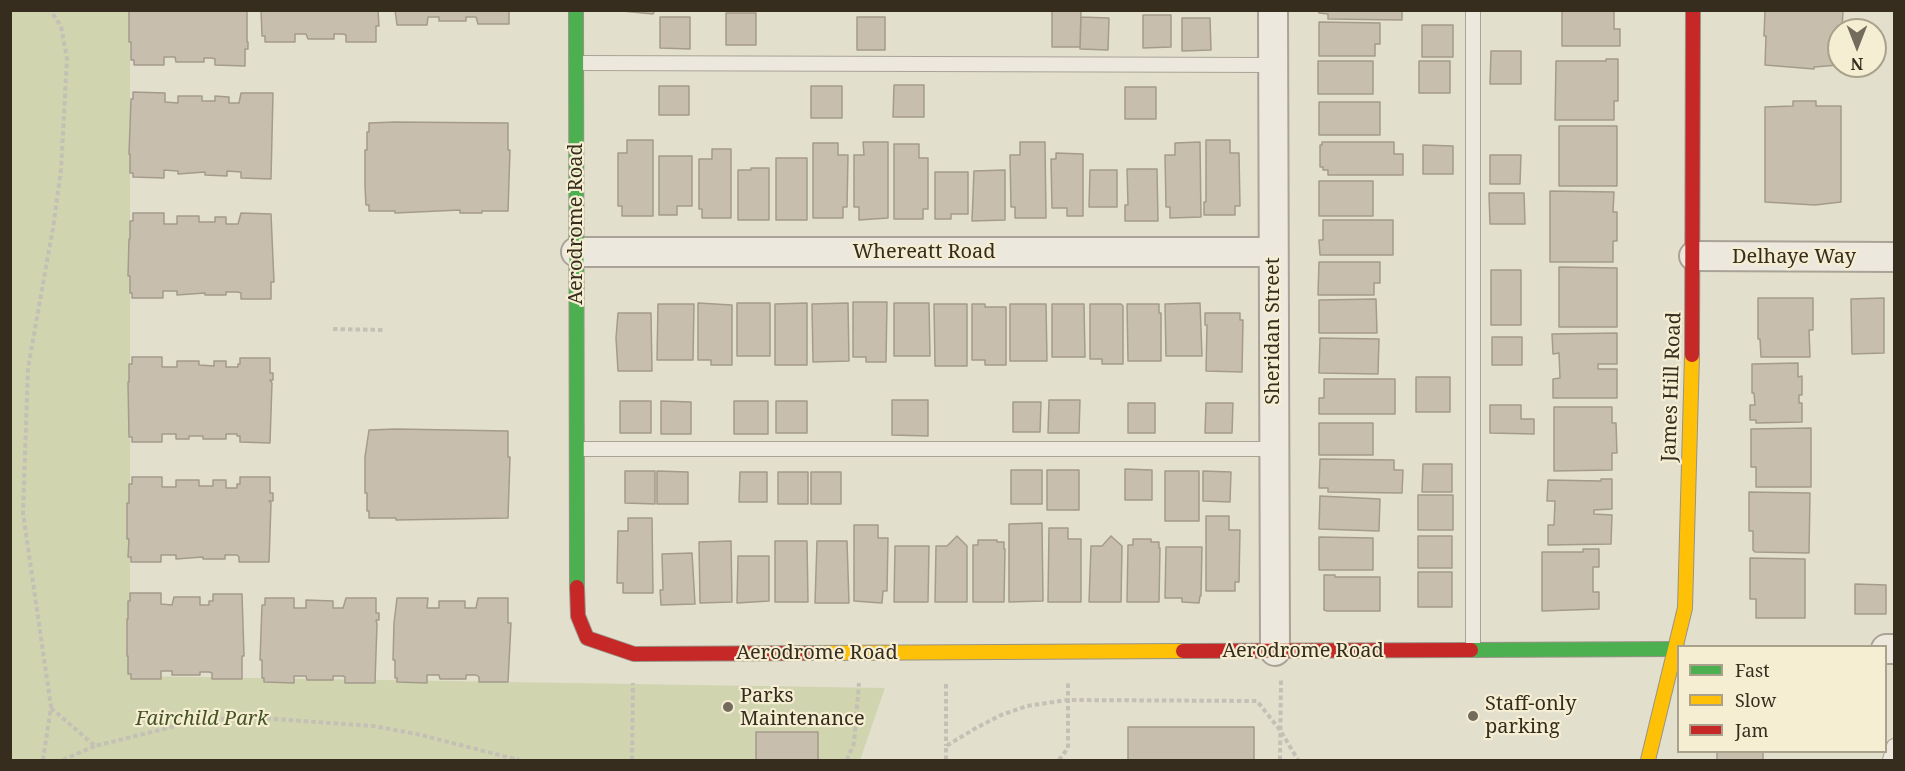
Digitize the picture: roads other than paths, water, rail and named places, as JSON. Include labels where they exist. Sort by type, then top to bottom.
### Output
[{"type":"street","name":"Aerodrome Road","points":[[576,10],[578,616],[587,639],[634,654],[1676,649]]},
{"type":"street","name":"Sheridan Street","points":[[1273,10],[1274,449],[1278,651]]},
{"type":"street","name":"James Hill Road","points":[[1648,760],[1685,608],[1694,256],[1693,10]]},
{"type":"street","name":"Whereatt Road","points":[[576,252],[1273,252]]},
{"type":"street","name":"Delhaye Way","points":[[1694,256],[1894,257]]},
{"type":"lane","points":[[1473,10],[1473,650]]},
{"type":"lane","points":[[576,63],[1273,65]]},
{"type":"lane","points":[[577,448],[1274,449]]},
{"type":"lane","points":[[1890,760],[1894,746]]},
{"type":"place","name":"Parks Maintenance","points":[[728,707]]},
{"type":"place","name":"Staff-only parking","points":[[1473,716]]},
{"type":"park label","name":"Fairchild Park","points":[[202,719]]}]
